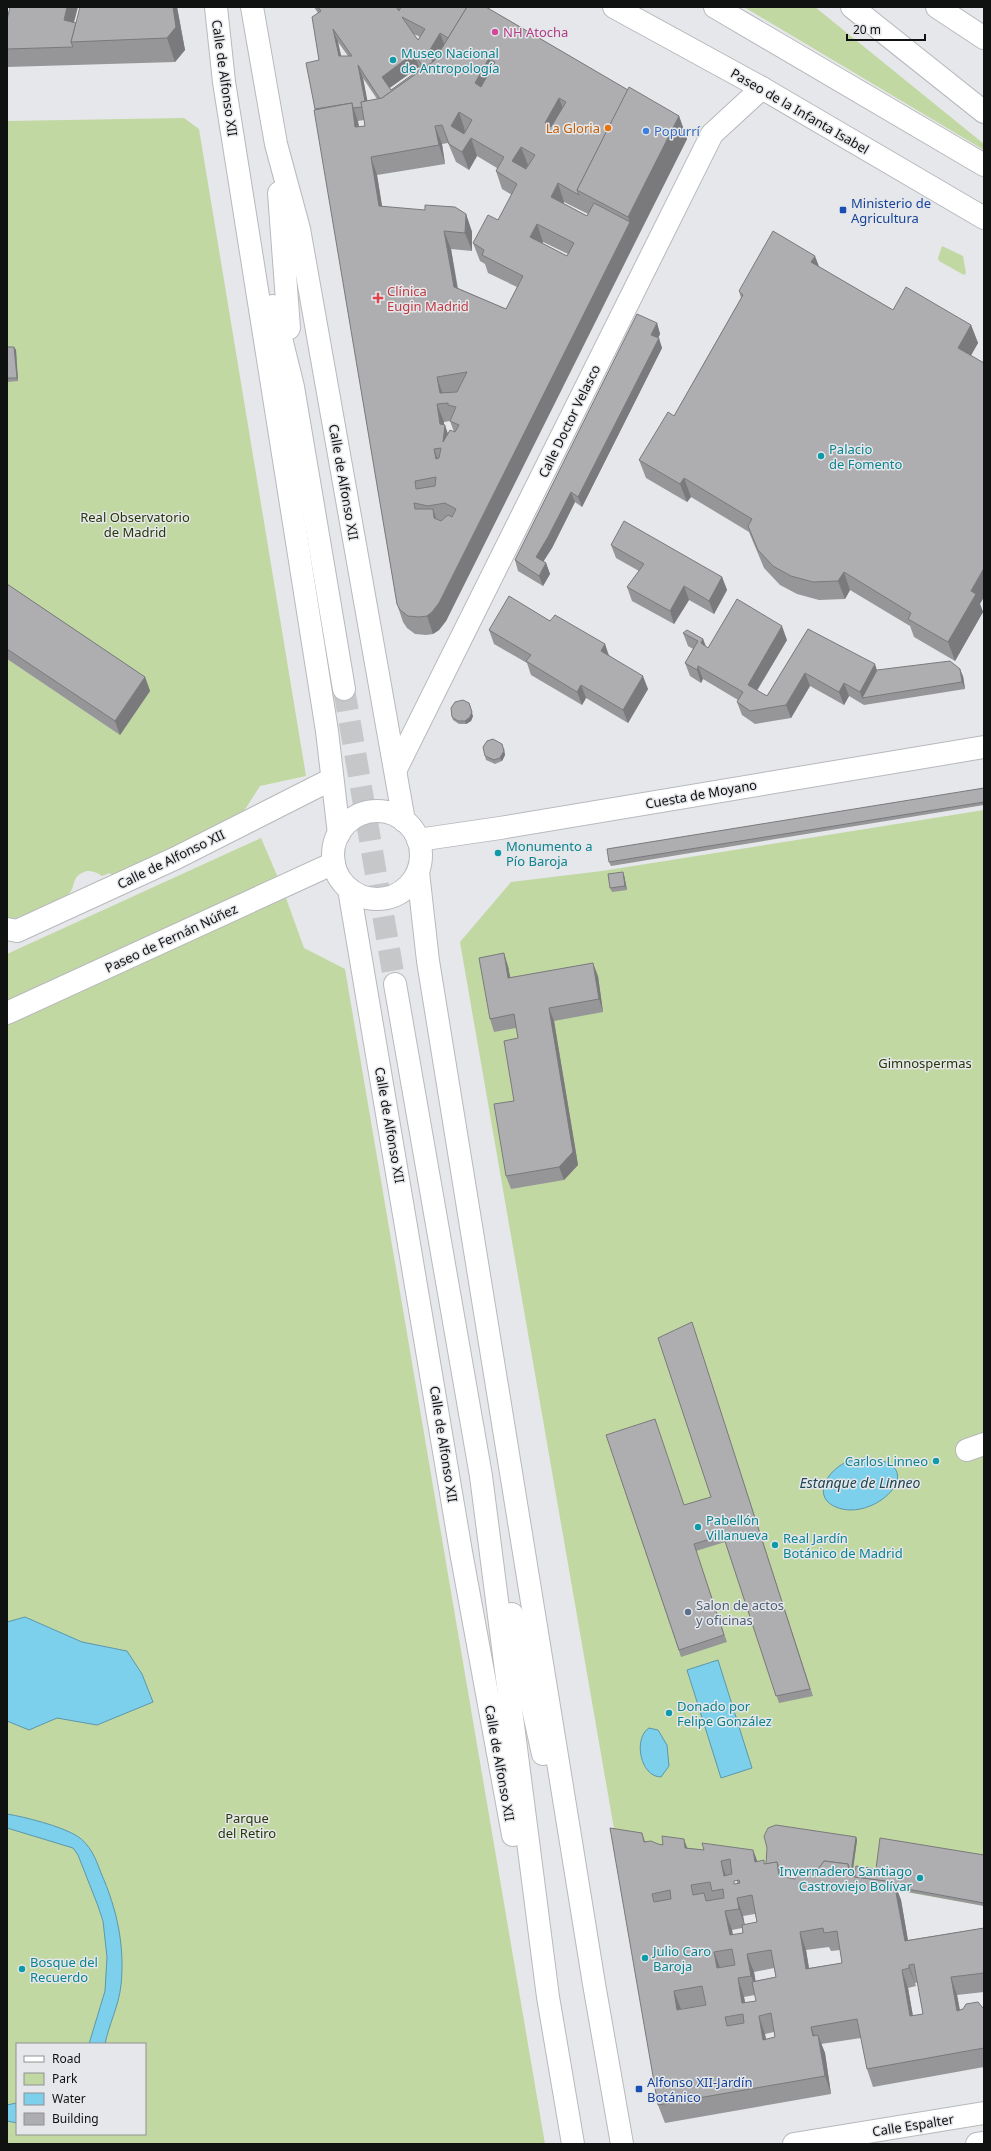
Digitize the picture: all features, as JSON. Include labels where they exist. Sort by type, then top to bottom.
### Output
[{"type":"main road","name":"Calle de Alfonso XII","points":[[216,7],[224,82],[315,654],[339,834]]},
{"type":"main road","name":"Calle de Alfonso XII","points":[[252,7],[276,144],[299,229],[371,639],[396,769],[404,821]]},
{"type":"main road","name":"Paseo de la Infanta Isabel","points":[[614,7],[762,88],[984,218]]},
{"type":"main road","points":[[715,7],[984,165]]},
{"type":"main road","points":[[852,7],[984,112]]},
{"type":"main road","points":[[937,7],[984,38]]},
{"type":"main road","name":"Calle Doctor Velasco","points":[[396,769],[712,134],[728,121],[762,88]]},
{"type":"main road","name":"Calle de Alfonso XII","points":[[276,144],[293,387]]},
{"type":"main road","name":"Calle de Alfonso XII","points":[[235,149],[293,387],[344,689]]},
{"type":"main road","name":"Cuesta de Moyano","points":[[418,840],[485,831],[984,747]]},
{"type":"main road","name":"Calle de Alfonso XII","points":[[7,929],[17,931],[77,904],[176,858],[332,779]]},
{"type":"main road","name":"Calle de Alfonso XII","points":[[418,872],[412,882],[402,890],[386,898],[367,898],[349,889],[339,878],[334,863],[334,848],[339,834],[351,821],[368,813],[391,814],[404,821],[412,828],[418,840],[421,857],[418,872],[428,961],[594,1984],[622,2144]]},
{"type":"main road","name":"Paseo de Fernán Núñez","points":[[7,1013],[334,863]]},
{"type":"main road","name":"Calle de Alfonso XII","points":[[349,889],[463,1560],[525,1899],[548,1997]]},
{"type":"main road","name":"Calle de Alfonso XII","points":[[395,984],[481,1476],[548,1997],[573,2144]]},
{"type":"main road","name":"Calle de Alfonso XII","points":[[481,1476],[594,1984]]},
{"type":"main road","name":"Calle Espalter","points":[[794,2144],[984,2113]]},
{"type":"main road","points":[[978,2144],[984,2143]]},
{"type":"green space","points":[[744,7],[815,7],[984,144],[984,150]]},
{"type":"green space","name":"Real Observatorio de Madrid","points":[[184,118],[199,129],[306,776],[260,786],[240,817],[114,878],[110,873],[102,876],[97,873],[87,871],[77,877],[71,891],[66,897],[51,907],[32,915],[7,919],[7,659],[120,735],[7,594],[7,121]]},
{"type":"green space","points":[[942,246],[963,256],[966,273],[964,275],[939,261],[938,258]]},
{"type":"green space","name":"Real Jardín Botánico de Madrid","points":[[984,810],[984,1906],[855,1883],[617,1846],[460,942],[511,882],[602,871]]},
{"type":"green space","name":"Parque del Retiro","points":[[261,838],[282,887],[304,948],[345,969],[545,2144],[7,2144],[7,954]]},
{"type":"water","name":"Estanque de Linneo","points":[[864,1458],[884,1461],[895,1468],[897,1478],[894,1488],[884,1498],[872,1505],[857,1510],[842,1509],[833,1506],[827,1501],[824,1495],[825,1482],[834,1470],[844,1463]]},
{"type":"water","points":[[25,1617],[82,1642],[127,1651],[142,1674],[153,1702],[97,1725],[57,1718],[29,1730],[7,1721],[7,1622]]},
{"type":"water","points":[[718,1660],[752,1768],[721,1778],[687,1670]]},
{"type":"water","points":[[649,1728],[658,1730],[667,1745],[669,1766],[661,1777],[648,1771],[641,1756],[641,1740],[644,1733]]},
{"type":"water","points":[[7,1814],[53,1825],[82,1839],[92,1852],[97,1862],[107,1887],[115,1914],[121,1942],[122,1956],[120,1992],[105,2043],[89,2043],[105,1991],[107,1957],[103,1921],[78,1855],[73,1848],[7,1828]]},
{"type":"water","points":[[16,2103],[16,2123],[7,2121],[7,2105]]},
{"type":"building","points":[[10,7],[67,7],[64,20],[76,23],[71,42],[73,47],[7,49],[7,20]]},
{"type":"building","points":[[80,7],[173,7],[176,27],[167,38],[71,42]]},
{"type":"building","name":"Museo Nacional de Antropología","points":[[318,7],[396,7],[399,11],[401,7],[467,7],[448,38],[440,33],[428,53],[433,62],[382,98],[380,99],[358,65],[365,101],[361,102],[362,107],[353,108],[352,103],[315,109],[306,63],[319,60],[312,17],[321,11]],"holes":[[[402,17],[425,29],[418,40]],[[333,29],[352,56],[339,56]],[[414,53],[423,67],[391,90],[382,77]]]},
{"type":"building","points":[[467,7],[486,7],[628,90],[577,190],[579,195],[558,183],[551,197],[587,216],[594,203],[630,222],[439,603],[427,616],[419,617],[408,616],[400,610],[397,604],[314,110],[352,103],[355,127],[365,126],[361,102],[382,98],[434,61]],"holes":[[[489,58],[495,62],[481,87],[475,83]],[[559,98],[566,102],[551,127],[545,123]],[[459,112],[472,120],[464,134],[451,126]],[[442,125],[449,144],[462,152],[471,138],[504,157],[496,171],[517,184],[498,220],[488,215],[473,243],[484,250],[482,255],[523,276],[506,309],[454,287],[444,231],[465,233],[466,214],[455,207],[425,205],[425,210],[379,206],[371,157],[439,145],[435,126]],[[521,147],[535,155],[526,169],[512,161]],[[537,224],[574,243],[567,256],[530,237]],[[467,372],[457,392],[440,393],[437,377]],[[448,403],[448,405],[456,407],[450,421],[459,425],[455,432],[450,430],[443,442],[445,425],[440,424],[437,404]],[[441,448],[439,458],[436,459],[434,449]],[[436,477],[435,486],[416,489],[415,481]],[[414,503],[428,506],[445,503],[456,509],[452,517],[448,515],[441,521],[434,518],[433,509],[415,509]]]},
{"type":"building","points":[[629,87],[679,116],[628,217],[577,190]]},
{"type":"building","name":"Palacio de Fomento","points":[[773,231],[815,256],[811,262],[893,310],[906,287],[971,325],[958,348],[984,363],[984,568],[971,591],[976,594],[948,642],[908,619],[911,613],[844,572],[838,581],[813,582],[791,576],[773,566],[758,550],[748,526],[752,519],[684,478],[680,484],[639,460],[668,412],[674,416],[743,295],[739,291]]},
{"type":"building","points":[[637,314],[657,323],[651,335],[659,338],[578,497],[571,492],[536,557],[546,563],[539,576],[515,560]]},
{"type":"building","points":[[7,347],[14,347],[17,378],[7,378]]},
{"type":"building","points":[[624,521],[722,577],[709,601],[684,586],[670,611],[627,587],[644,564],[611,545]]},
{"type":"building","points":[[7,584],[145,677],[115,721],[7,649]]},
{"type":"building","points":[[509,596],[550,621],[555,615],[605,644],[601,651],[643,676],[623,710],[581,685],[577,692],[526,661],[531,655],[489,630]]},
{"type":"building","points":[[737,599],[782,626],[748,685],[767,696],[808,629],[875,664],[860,692],[844,683],[839,692],[805,673],[786,705],[750,711],[737,702],[743,692],[698,666],[697,670],[685,663],[698,641],[683,633],[687,630],[703,639],[701,643],[708,648]]},
{"type":"building","points":[[950,661],[960,669],[962,682],[862,698],[877,670]]},
{"type":"building","points":[[463,700],[469,703],[472,712],[470,717],[465,721],[458,721],[452,717],[451,708],[455,702]]},
{"type":"building","points":[[493,739],[502,744],[504,751],[500,758],[494,760],[485,756],[483,747],[487,741]]},
{"type":"building","points":[[984,788],[984,802],[609,862],[607,849]]},
{"type":"building","points":[[623,872],[625,886],[610,888],[608,874]]},
{"type":"building","points":[[504,953],[508,978],[593,963],[599,999],[549,1008],[573,1152],[559,1167],[506,1176],[494,1104],[514,1101],[504,1041],[518,1038],[514,1014],[490,1019],[479,958]]},
{"type":"building","name":"Pabellón Villanueva","points":[[692,1322],[810,1689],[776,1696],[723,1535],[694,1544],[724,1635],[679,1650],[606,1435],[655,1419],[684,1505],[711,1497],[658,1338]]},
{"type":"building","points":[[776,1825],[856,1837],[851,1873],[848,1864],[824,1861],[816,1873],[779,1868],[777,1862],[766,1864],[767,1848],[764,1836],[768,1828]]},
{"type":"building","points":[[610,1828],[642,1833],[644,1842],[651,1841],[663,1845],[662,1836],[684,1839],[685,1848],[704,1850],[702,1843],[753,1850],[755,1862],[764,1860],[764,1864],[777,1862],[779,1876],[795,1879],[797,1875],[804,1871],[811,1872],[814,1875],[824,1861],[848,1864],[849,1876],[894,1882],[905,1941],[984,1928],[984,1973],[951,1977],[957,2011],[963,2009],[966,2004],[978,2002],[984,2008],[984,2048],[867,2069],[857,2019],[811,2027],[813,2036],[818,2035],[825,2076],[658,2105]],"holes":[[[730,1859],[732,1874],[724,1876],[721,1861]],[[739,1880],[740,1883],[734,1884],[734,1881]],[[710,1882],[712,1891],[723,1889],[724,1898],[706,1901],[704,1893],[693,1895],[691,1885]],[[670,1890],[671,1899],[654,1902],[652,1894]],[[752,1895],[757,1922],[742,1925],[743,1933],[730,1935],[725,1911],[739,1909],[737,1898]],[[823,1928],[824,1933],[837,1931],[842,1963],[806,1969],[800,1932]],[[732,1949],[735,1965],[717,1968],[714,1952]],[[771,1950],[776,1977],[752,1982],[756,2001],[742,2003],[738,1978],[751,1976],[747,1954]],[[914,1964],[923,2014],[910,2016],[902,1970],[909,1968],[909,1965]],[[702,1986],[706,2005],[677,2010],[674,1991]],[[771,2013],[775,2037],[763,2040],[759,2016]],[[743,2014],[744,2023],[727,2026],[725,2017]]]},
{"type":"building","name":"Invernadero Santiago Castroviejo Bolívar","points":[[880,1838],[984,1855],[984,1903],[896,1887],[894,1882],[855,1877],[856,1866],[876,1869]]},
{"type":"tunnel","points":[[344,689],[395,984]]},
{"type":"place","name":"NH Atocha","points":[[495,32]]},
{"type":"place","name":"Museo Nacional de Antropología","points":[[393,60]]},
{"type":"place","name":"La Gloria","points":[[608,128]]},
{"type":"place","name":"Popurrí","points":[[646,131]]},
{"type":"place","name":"Ministerio de Agricultura","points":[[843,210]]},
{"type":"place","name":"Clínica Eugin Madrid","points":[[378,298]]},
{"type":"place","name":"Palacio de Fomento","points":[[821,456]]},
{"type":"place","name":"Monumento a Pío Baroja","points":[[498,853]]},
{"type":"place","name":"Carlos Linneo","points":[[936,1461]]},
{"type":"place","name":"Pabellón Villanueva","points":[[698,1527]]},
{"type":"place","name":"Real Jardín Botánico de Madrid","points":[[775,1545]]},
{"type":"place","name":"Salon de actos y oficinas","points":[[688,1612]]},
{"type":"place","name":"Donado por Felipe González","points":[[669,1713]]},
{"type":"place","name":"Invernadero Santiago Castroviejo Bolívar","points":[[920,1878]]},
{"type":"place","name":"Julio Caro Baroja","points":[[645,1958]]},
{"type":"place","name":"Bosque del Recuerdo","points":[[22,1969]]},
{"type":"place","name":"Alfonso XII-Jardín Botánico","points":[[639,2089]]},
{"type":"park label","name":"Gimnospermas","points":[[925,1063]]}]
